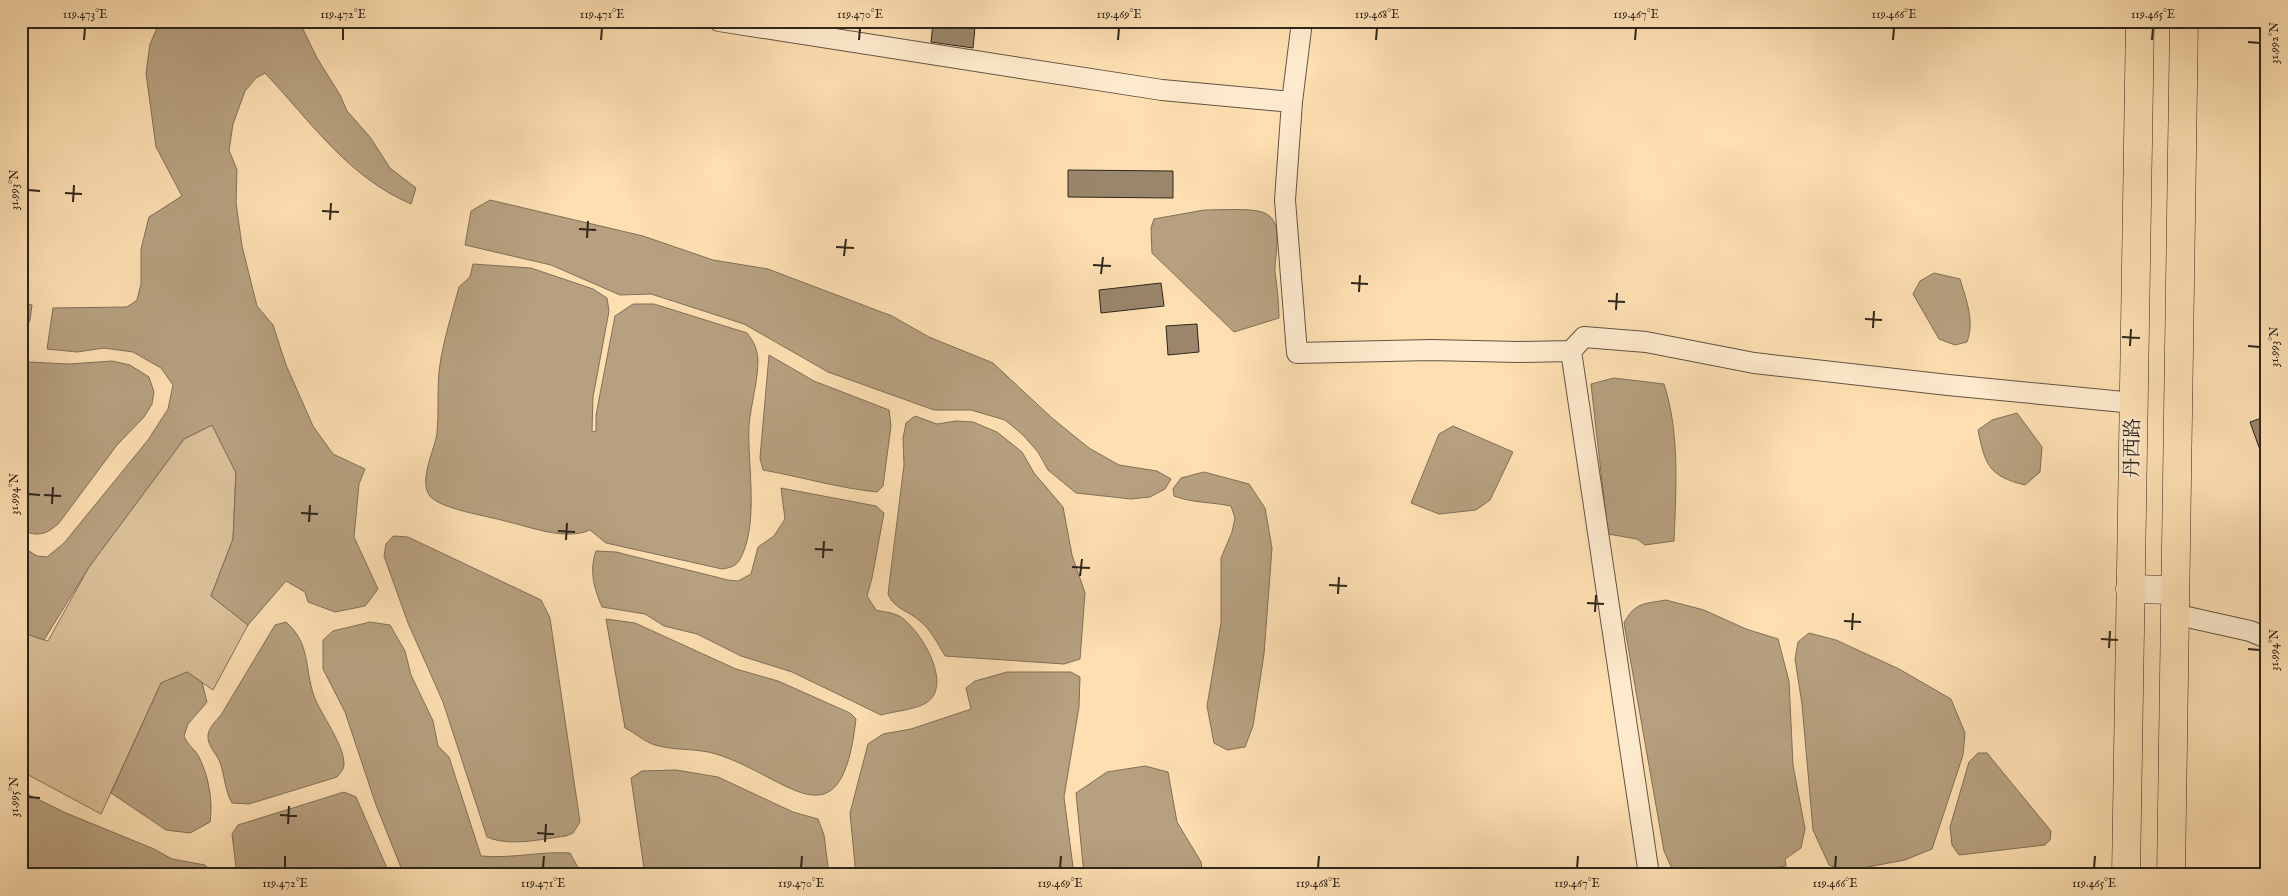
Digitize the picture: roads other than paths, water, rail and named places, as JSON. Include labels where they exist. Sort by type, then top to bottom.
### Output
[{"type":"main road","name":"丹西路","points":[[2126,875],[2140,21]]},
{"type":"main road","points":[[2171,875],[2184,21]]},
{"type":"main road","points":[[2130,589],[2174,602]]},
{"type":"street","points":[[719,21],[1162,90],[1292,102]]},
{"type":"street","points":[[1302,21],[1292,102],[1285,200],[1296,353],[1431,350],[1571,351],[1584,336],[1646,342],[1754,363],[1948,385],[2134,403]]},
{"type":"street","points":[[1571,351],[1649,875]]},
{"type":"street","points":[[2174,602],[2267,638]]}]
